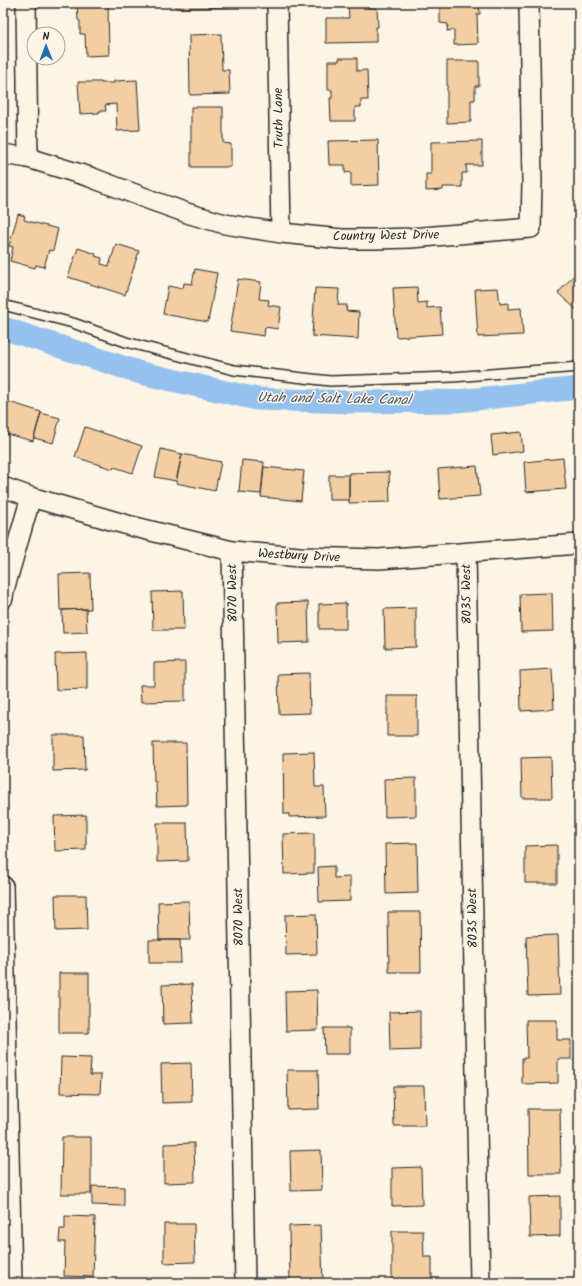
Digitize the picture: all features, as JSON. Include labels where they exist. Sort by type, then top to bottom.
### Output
[{"type":"street","points":[[26,3],[28,158]]},
{"type":"street","name":"Truth Lane","points":[[277,3],[281,233]]},
{"type":"street","name":"Country West Drive","points":[[3,154],[28,158],[90,177],[190,214],[225,224],[281,233],[342,239],[376,239],[411,238],[531,228],[532,182],[529,3]]},
{"type":"street","name":"Westbury Drive","points":[[3,487],[31,497],[131,526],[232,551],[300,558],[379,559],[579,544]]},
{"type":"street","points":[[3,598],[31,497]]},
{"type":"street","name":"8070 West","points":[[232,551],[245,1283]]},
{"type":"street","name":"8035 West","points":[[466,553],[480,1283]]},
{"type":"street","points":[[3,886],[7,1236],[12,1283]]},
{"type":"lane","points":[[3,305],[73,323],[126,342],[234,370],[330,381],[453,377],[579,367]]},
{"type":"building","points":[[77,3],[108,3],[109,55],[86,56],[85,34],[80,34],[80,21],[78,20]]},
{"type":"building","points":[[176,3],[230,3],[230,7],[176,8]]},
{"type":"building","points":[[348,3],[368,3],[368,8],[377,8],[378,27],[376,27],[376,42],[326,43],[326,18],[349,18]]},
{"type":"building","points":[[440,3],[479,3],[480,14],[477,14],[478,44],[454,45],[454,30],[447,31],[448,24],[440,23]]},
{"type":"building","points":[[221,34],[222,70],[229,70],[230,94],[190,95],[189,35]]},
{"type":"building","points":[[339,58],[357,58],[357,71],[367,70],[368,100],[361,100],[361,107],[355,107],[355,121],[331,121],[330,98],[332,98],[332,90],[328,90],[328,61],[339,61]]},
{"type":"building","points":[[447,61],[479,61],[479,86],[475,86],[475,100],[471,100],[471,122],[447,123]]},
{"type":"building","points":[[137,80],[140,130],[117,131],[116,104],[105,105],[106,111],[99,111],[99,113],[80,114],[78,82],[114,83],[114,81]]},
{"type":"building","points":[[191,107],[223,107],[223,143],[231,144],[231,167],[191,167]]},
{"type":"building","points":[[378,140],[379,185],[351,186],[351,172],[345,173],[345,165],[329,165],[328,141]]},
{"type":"building","points":[[482,141],[482,165],[466,165],[467,173],[462,173],[462,187],[443,187],[443,190],[426,191],[426,174],[431,174],[431,142]]},
{"type":"building","points":[[18,214],[25,216],[24,220],[58,229],[53,251],[49,250],[44,267],[36,265],[35,268],[10,261],[13,247],[9,246]]},
{"type":"building","points":[[116,244],[139,251],[125,295],[68,277],[78,248],[96,254],[95,256],[102,258],[101,264],[109,266]]},
{"type":"building","points":[[195,269],[217,273],[208,322],[163,314],[168,286],[183,289],[184,283],[192,284]]},
{"type":"building","points":[[574,275],[579,280],[579,312],[558,293]]},
{"type":"building","points":[[238,279],[261,282],[259,299],[269,300],[268,305],[281,307],[278,329],[265,327],[264,336],[230,331]]},
{"type":"building","points":[[417,287],[418,303],[427,302],[427,308],[440,307],[442,334],[396,337],[393,288]]},
{"type":"building","points":[[315,288],[339,289],[338,305],[347,305],[346,311],[359,312],[358,339],[312,336]]},
{"type":"building","points":[[498,288],[500,304],[508,303],[508,309],[521,308],[523,335],[478,337],[475,289]]},
{"type":"building","points":[[3,400],[41,412],[33,441],[3,433]]},
{"type":"building","points":[[41,413],[60,418],[53,443],[34,438]]},
{"type":"building","points":[[85,427],[142,446],[133,473],[114,467],[113,469],[75,457]]},
{"type":"building","points":[[521,432],[523,451],[493,455],[491,435]]},
{"type":"building","points":[[161,449],[182,454],[176,481],[155,477]]},
{"type":"building","points":[[182,454],[221,462],[215,491],[176,483]]},
{"type":"building","points":[[563,458],[566,489],[526,492],[524,462]]},
{"type":"building","points":[[242,460],[264,462],[261,494],[239,492]]},
{"type":"building","points":[[477,466],[480,496],[440,499],[438,469]]},
{"type":"building","points":[[264,467],[304,471],[301,501],[261,497]]},
{"type":"building","points":[[389,472],[390,502],[349,503],[349,473]]},
{"type":"building","points":[[329,475],[349,475],[349,500],[329,500]]},
{"type":"building","points":[[90,573],[91,609],[60,610],[59,574]]},
{"type":"building","points":[[183,591],[184,630],[153,630],[152,592]]},
{"type":"building","points":[[552,593],[553,631],[521,632],[520,594]]},
{"type":"building","points":[[308,602],[309,642],[278,643],[277,603]]},
{"type":"building","points":[[346,603],[346,629],[319,629],[319,604]]},
{"type":"building","points":[[416,608],[416,647],[385,648],[384,609]]},
{"type":"building","points":[[86,609],[87,632],[63,633],[62,610]]},
{"type":"building","points":[[87,653],[87,689],[56,690],[55,654]]},
{"type":"building","points":[[185,662],[185,701],[141,702],[140,685],[154,685],[154,663]]},
{"type":"building","points":[[552,669],[554,709],[521,711],[520,671]]},
{"type":"building","points":[[309,673],[310,713],[279,714],[278,674]]},
{"type":"building","points":[[387,696],[417,696],[417,736],[387,736]]},
{"type":"building","points":[[53,735],[84,735],[85,770],[53,771]]},
{"type":"building","points":[[153,743],[186,743],[187,805],[157,806],[156,782],[154,782]]},
{"type":"building","points":[[314,752],[315,787],[324,787],[325,816],[289,817],[289,814],[284,814],[283,753]]},
{"type":"building","points":[[551,757],[552,798],[522,798],[521,758]]},
{"type":"building","points":[[416,778],[416,816],[385,817],[384,779]]},
{"type":"building","points":[[86,815],[86,850],[55,851],[54,816]]},
{"type":"building","points":[[157,823],[187,823],[188,861],[157,862]]},
{"type":"building","points":[[314,833],[314,873],[284,874],[283,834]]},
{"type":"building","points":[[417,843],[418,893],[386,894],[385,844]]},
{"type":"building","points":[[557,845],[557,883],[525,883],[525,846]]},
{"type":"building","points":[[334,866],[334,878],[350,877],[350,901],[319,902],[318,867]]},
{"type":"building","points":[[55,895],[86,895],[87,930],[56,931]]},
{"type":"building","points":[[189,901],[190,940],[159,940],[158,902]]},
{"type":"building","points":[[388,912],[420,912],[421,972],[389,972]]},
{"type":"building","points":[[316,914],[317,954],[286,955],[285,915]]},
{"type":"building","points":[[558,935],[560,995],[528,996],[526,936]]},
{"type":"building","points":[[149,940],[180,940],[181,963],[149,963]]},
{"type":"building","points":[[59,973],[89,973],[89,1033],[59,1033]]},
{"type":"building","points":[[192,984],[193,1023],[163,1024],[162,985]]},
{"type":"building","points":[[317,990],[318,1030],[286,1031],[285,991]]},
{"type":"building","points":[[420,1011],[420,1050],[390,1051],[389,1012]]},
{"type":"building","points":[[526,1020],[557,1020],[557,1040],[571,1040],[571,1059],[558,1059],[558,1083],[522,1084],[522,1058],[527,1058]]},
{"type":"building","points":[[324,1028],[350,1028],[350,1054],[325,1054]]},
{"type":"building","points":[[61,1057],[91,1058],[90,1075],[101,1075],[100,1094],[60,1093]]},
{"type":"building","points":[[191,1063],[192,1102],[162,1103],[161,1064]]},
{"type":"building","points":[[287,1070],[318,1070],[319,1109],[288,1110]]},
{"type":"building","points":[[393,1086],[424,1086],[425,1126],[394,1126]]},
{"type":"building","points":[[528,1109],[560,1109],[561,1174],[529,1174]]},
{"type":"building","points":[[62,1137],[91,1137],[91,1194],[61,1194]]},
{"type":"building","points":[[194,1143],[195,1182],[164,1183],[164,1144]]},
{"type":"building","points":[[321,1150],[322,1190],[291,1191],[290,1151]]},
{"type":"building","points":[[421,1167],[422,1205],[392,1206],[392,1168]]},
{"type":"building","points":[[92,1186],[124,1187],[124,1206],[92,1205]]},
{"type":"building","points":[[560,1196],[560,1236],[530,1237],[529,1197]]},
{"type":"building","points":[[65,1216],[95,1217],[93,1277],[64,1276],[65,1242],[59,1242],[60,1229],[65,1229]]},
{"type":"building","points":[[164,1224],[194,1224],[195,1262],[164,1263]]},
{"type":"building","points":[[321,1225],[323,1283],[290,1283],[289,1226]]},
{"type":"building","points":[[392,1231],[423,1231],[424,1257],[432,1257],[432,1281],[392,1282]]},
{"type":"waterway","name":"Utah and Salt Lake Canal","points":[[3,328],[141,373],[257,399],[351,402],[457,401],[579,388]]}]
